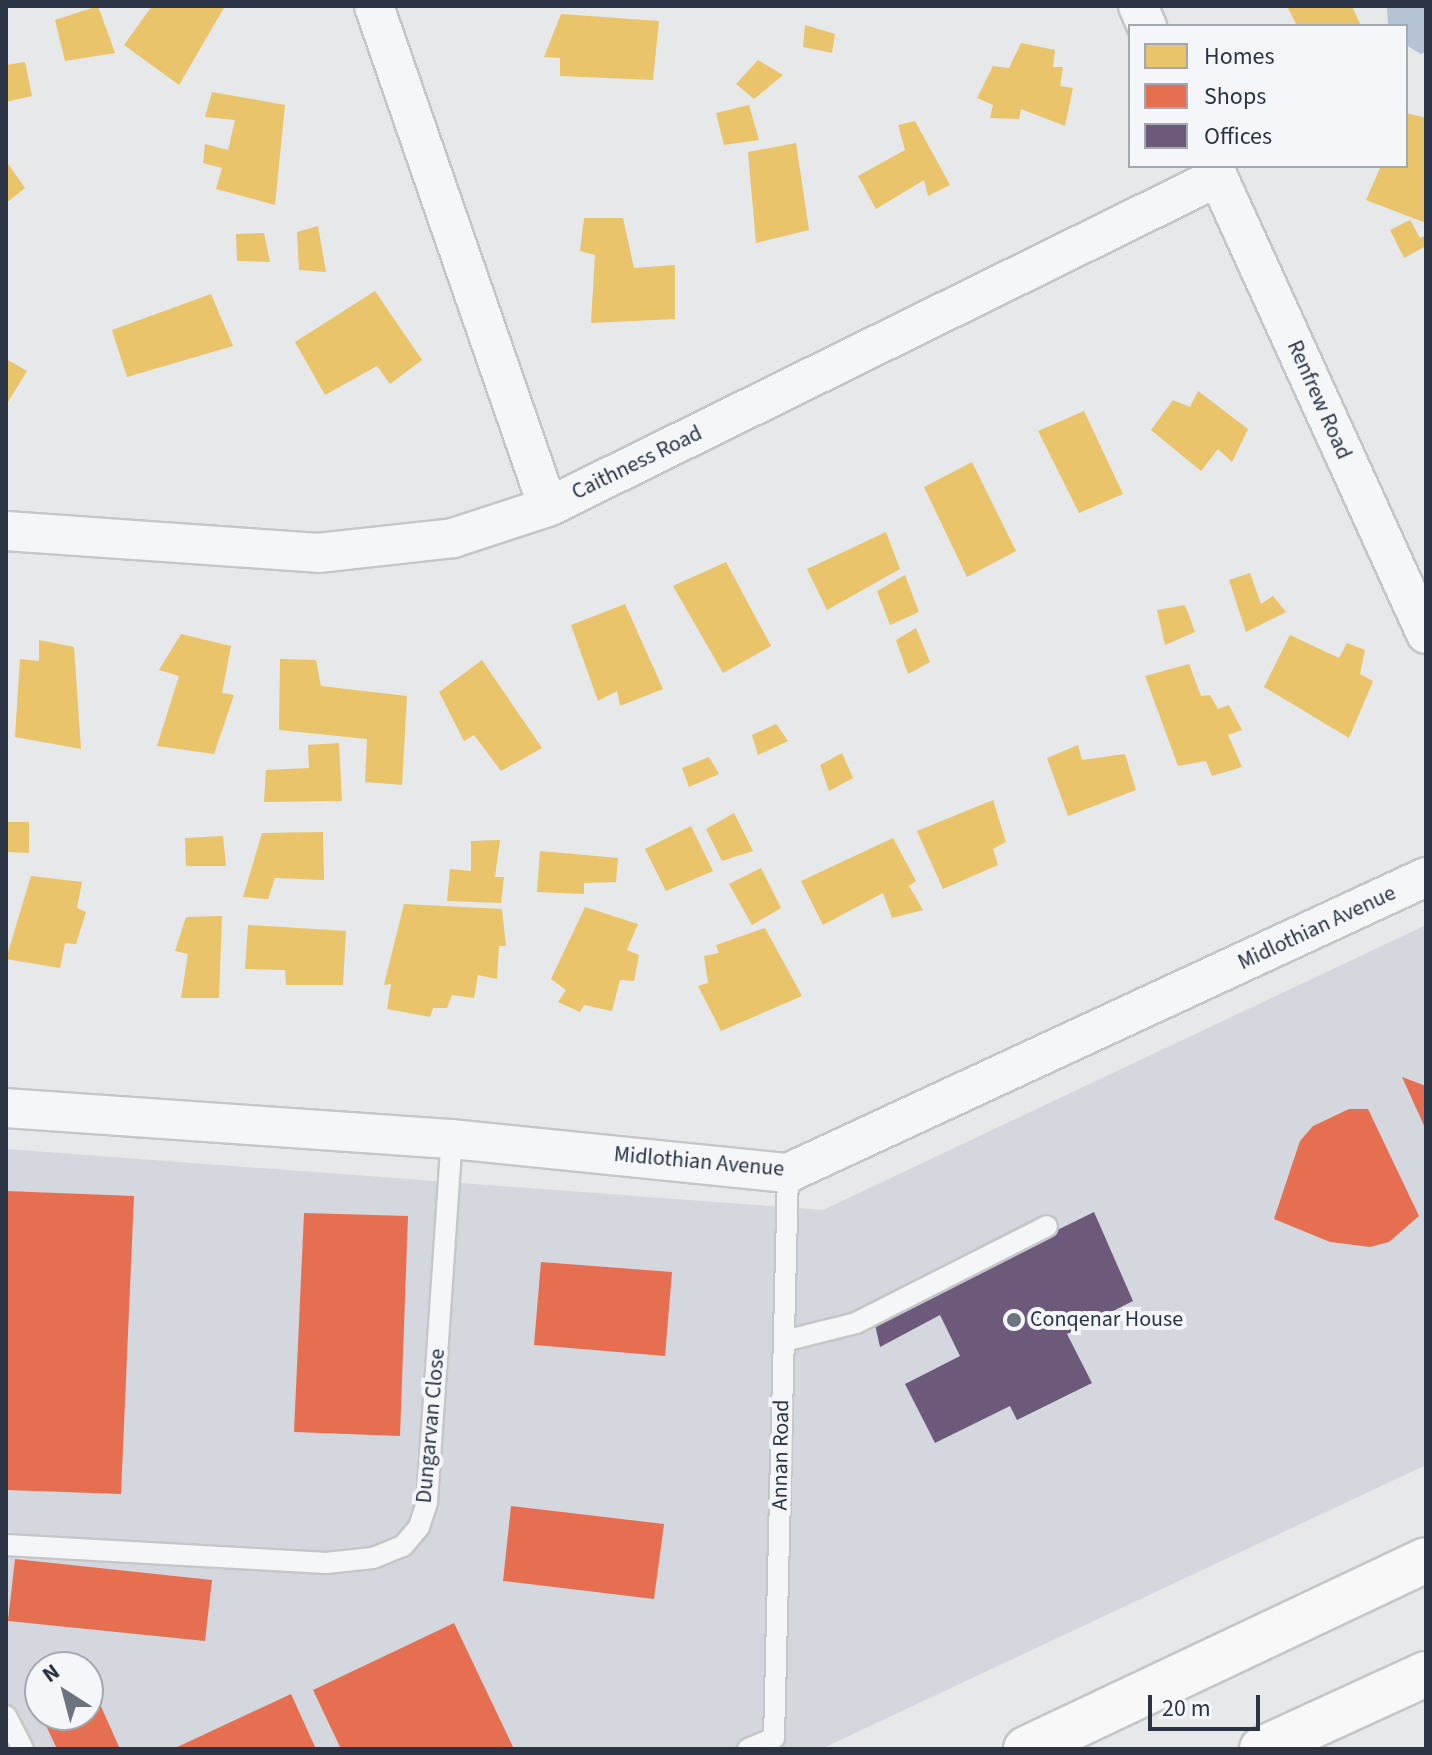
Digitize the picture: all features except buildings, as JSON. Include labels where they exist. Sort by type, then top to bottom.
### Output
[{"type":"highway","points":[[1026,1749],[1426,1560]]},
{"type":"highway","points":[[1262,1749],[1426,1674]]},
{"type":"street","points":[[374,6],[548,507]]},
{"type":"street","name":"Caithness Road","points":[[6,531],[318,553],[453,538],[548,507],[1215,172]]},
{"type":"street","name":"Renfrew Road","points":[[1215,172],[1426,634]]},
{"type":"street","name":"Midlothian Avenue","points":[[6,1108],[452,1139],[788,1173],[1426,877]]},
{"type":"lane","name":"Dungarvan Close","points":[[6,1545],[326,1563],[373,1558],[403,1546],[419,1527],[427,1502],[452,1139]]},
{"type":"lane","name":"Annan Road","points":[[748,1749],[774,1738],[788,1173]]},
{"type":"lane","points":[[784,1341],[856,1323],[1047,1226]]},
{"type":"lane","points":[[6,1716],[23,1749]]},
{"type":"shaded area","points":[[1426,925],[1426,1465],[821,1749],[6,1749],[6,1149],[823,1210]]},
{"type":"water","points":[[1387,6],[1426,6],[1426,52],[1421,54],[1408,46],[1408,24],[1388,24]]},
{"type":"place","name":"Conqenar House","points":[[1014,1320]]}]
